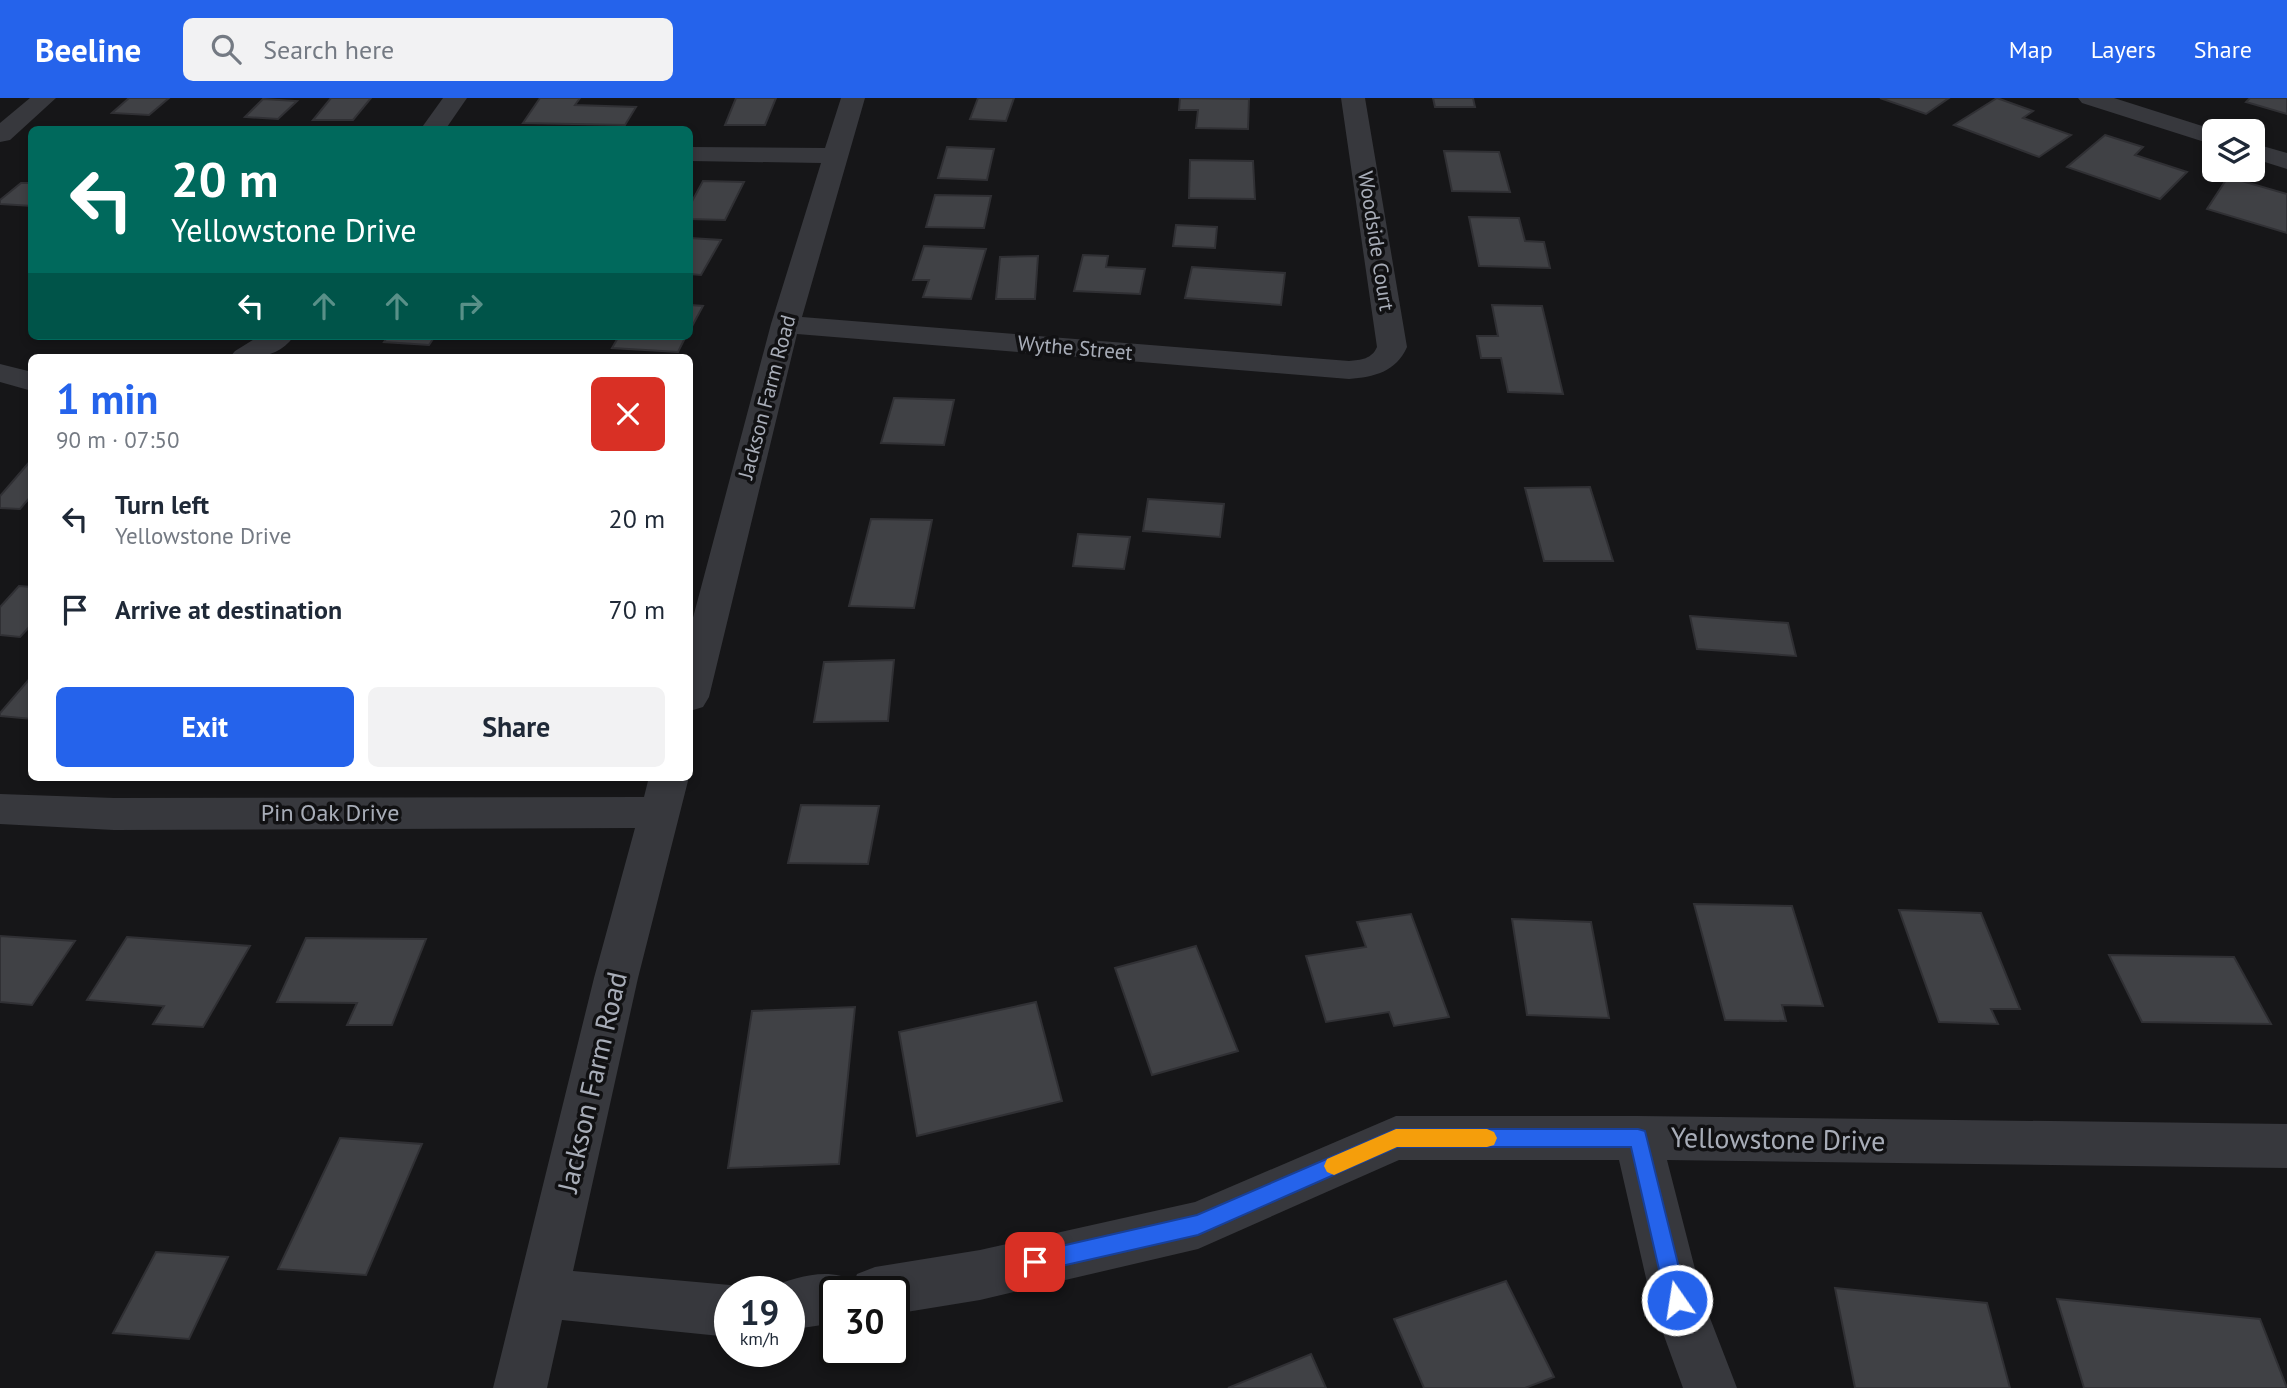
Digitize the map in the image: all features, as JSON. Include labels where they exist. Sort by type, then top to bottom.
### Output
[{"type":"street","points":[[0,135],[44,98]]},
{"type":"street","points":[[435,126],[455,98]]},
{"type":"street","name":"Jackson Farm Road","points":[[693,685],[785,324],[853,98]]},
{"type":"street","name":"Woodside Court","points":[[1353,98],[1392,347],[1390,356],[1382,363],[1365,369]]},
{"type":"street","points":[[2090,98],[2202,134]]},
{"type":"street","points":[[0,135],[28,136]]},
{"type":"street","points":[[693,154],[834,156]]},
{"type":"street","points":[[2265,154],[2287,161]]},
{"type":"street","name":"Wythe Street","points":[[785,324],[1335,369],[1365,369]]},
{"type":"street","points":[[250,354],[273,340]]},
{"type":"street","points":[[0,373],[28,381]]},
{"type":"street","name":"Jackson Farm Road","points":[[520,1388],[616,978],[665,794]]},
{"type":"street","name":"Pin Oak Drive","points":[[0,809],[114,814],[665,794]]},
{"type":"street","name":"Yellowstone Drive","points":[[910,1286],[980,1275],[1198,1225],[1396,1138],[1638,1138],[2287,1146]]},
{"type":"street","points":[[1638,1138],[1677,1300],[1710,1388]]},
{"type":"street","points":[[542,1293],[714,1309]]},
{"type":"building","points":[[129,98],[169,98],[149,115],[112,113]]},
{"type":"building","points":[[331,98],[371,98],[353,120],[313,120]]},
{"type":"building","points":[[540,98],[580,98],[575,105],[636,107],[625,125],[523,123]]},
{"type":"building","points":[[736,98],[776,98],[765,125],[725,125]]},
{"type":"building","points":[[978,98],[1014,98],[1006,121],[970,119]]},
{"type":"building","points":[[1180,98],[1249,99],[1248,129],[1196,128],[1198,110],[1179,110]]},
{"type":"building","points":[[1433,98],[1473,98],[1475,107],[1435,107]]},
{"type":"building","points":[[1880,98],[1949,98],[1926,114]]},
{"type":"building","points":[[1997,98],[2033,111],[2023,118],[2071,135],[2039,157],[1954,125]]},
{"type":"building","points":[[2250,98],[2287,98],[2287,114],[2246,102]]},
{"type":"building","points":[[263,99],[297,101],[278,119],[245,117]]},
{"type":"building","points":[[2105,135],[2143,147],[2135,155],[2187,172],[2160,199],[2067,167]]},
{"type":"building","points":[[947,147],[994,149],[987,180],[938,178]]},
{"type":"building","points":[[1444,151],[1499,152],[1510,192],[1452,191]]},
{"type":"building","points":[[1190,160],[1253,161],[1255,199],[1189,198]]},
{"type":"building","points":[[703,181],[744,182],[725,220],[693,219],[693,199]]},
{"type":"building","points":[[2225,182],[2245,182],[2287,194],[2287,233],[2207,209]]},
{"type":"building","points":[[21,183],[28,183],[28,206],[0,204],[0,200]]},
{"type":"building","points":[[935,195],[991,196],[984,228],[926,227]]},
{"type":"building","points":[[1469,217],[1519,218],[1525,241],[1544,242],[1550,268],[1479,266]]},
{"type":"building","points":[[1176,225],[1217,227],[1215,248],[1173,246]]},
{"type":"building","points":[[693,238],[721,240],[701,275],[693,274]]},
{"type":"building","points":[[924,246],[986,249],[971,299],[923,297],[929,280],[913,280]]},
{"type":"building","points":[[1083,255],[1108,256],[1106,267],[1145,269],[1140,294],[1074,291]]},
{"type":"building","points":[[1038,256],[1035,299],[996,299],[1000,257]]},
{"type":"building","points":[[1192,267],[1285,273],[1281,305],[1185,298]]},
{"type":"building","points":[[693,305],[703,306],[693,324]]},
{"type":"building","points":[[1492,305],[1542,306],[1563,394],[1508,392],[1501,358],[1481,358],[1477,336],[1498,336]]},
{"type":"building","points":[[385,340],[432,340],[429,345],[384,342]]},
{"type":"building","points":[[617,340],[684,340],[678,352],[612,348]]},
{"type":"building","points":[[894,398],[954,400],[944,445],[881,443]]},
{"type":"building","points":[[28,464],[28,500],[20,509],[0,508],[0,496]]},
{"type":"building","points":[[1590,487],[1613,561],[1544,561],[1525,488]]},
{"type":"building","points":[[1148,499],[1224,504],[1220,537],[1143,531]]},
{"type":"building","points":[[871,519],[932,520],[914,608],[849,606]]},
{"type":"building","points":[[1078,534],[1130,537],[1124,569],[1073,566]]},
{"type":"building","points":[[19,586],[28,587],[28,628],[20,637],[0,635],[0,607]]},
{"type":"building","points":[[1690,616],[1788,623],[1796,656],[1697,649]]},
{"type":"building","points":[[894,660],[888,721],[814,722],[824,662]]},
{"type":"building","points":[[28,681],[28,719],[0,716]]},
{"type":"building","points":[[801,805],[879,806],[868,864],[788,863]]},
{"type":"building","points":[[1694,904],[1792,906],[1823,1006],[1782,1005],[1786,1021],[1725,1020]]},
{"type":"building","points":[[1899,910],[1981,913],[2020,1009],[1991,1009],[1998,1024],[1939,1022]]},
{"type":"building","points":[[1411,914],[1449,1017],[1394,1026],[1389,1012],[1326,1022],[1306,956],[1366,947],[1357,922]]},
{"type":"building","points":[[1512,919],[1591,922],[1609,1018],[1527,1015]]},
{"type":"building","points":[[0,936],[75,941],[32,1005],[0,1002]]},
{"type":"building","points":[[127,937],[250,946],[203,1027],[153,1024],[164,1006],[87,1000]]},
{"type":"building","points":[[306,938],[426,939],[392,1025],[347,1025],[357,1003],[277,1002]]},
{"type":"building","points":[[1196,946],[1238,1051],[1152,1075],[1115,968]]},
{"type":"building","points":[[2109,955],[2234,957],[2271,1024],[2142,1022]]},
{"type":"building","points":[[1036,1002],[1062,1101],[917,1136],[899,1032]]},
{"type":"building","points":[[855,1007],[839,1164],[728,1168],[752,1011]]},
{"type":"building","points":[[340,1138],[422,1144],[366,1275],[278,1269]]},
{"type":"building","points":[[156,1252],[228,1257],[189,1339],[113,1333]]},
{"type":"building","points":[[1506,1281],[1554,1377],[1525,1388],[1424,1388],[1394,1319]]},
{"type":"building","points":[[1835,1288],[1987,1303],[2010,1388],[1855,1388]]},
{"type":"building","points":[[2057,1299],[2260,1319],[2287,1388],[2084,1388]]},
{"type":"building","points":[[1311,1354],[1326,1388],[1228,1388]]},
{"type":"slow traffic","points":[[1334,1166],[1396,1138],[1487,1138]]},
{"type":"route","points":[[1035,1262],[1198,1225],[1396,1138],[1638,1138],[1677,1300]]}]
